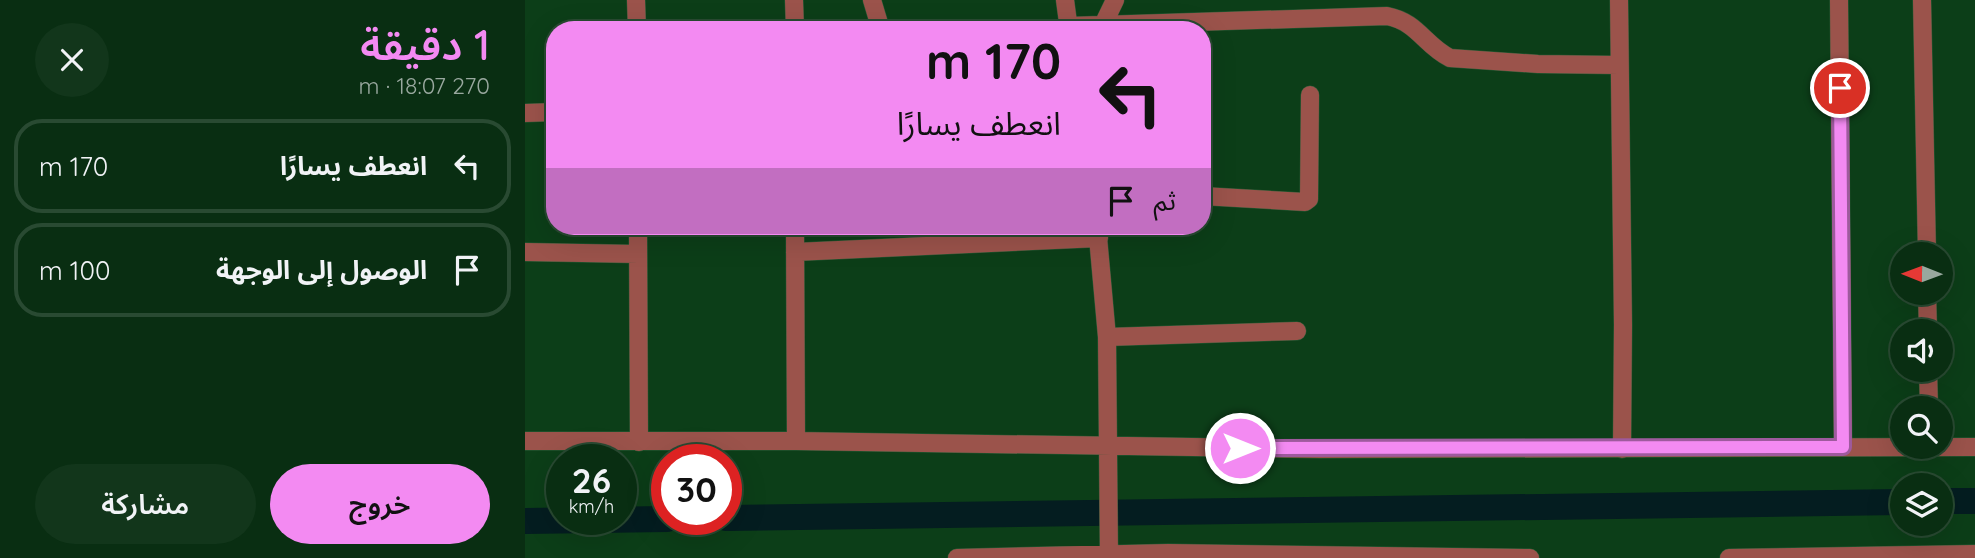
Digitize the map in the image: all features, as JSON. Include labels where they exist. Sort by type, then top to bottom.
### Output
[{"type":"street","points":[[636,0],[636,21]]},
{"type":"street","points":[[795,0],[795,21]]},
{"type":"street","points":[[872,0],[878,21]]},
{"type":"street","points":[[1065,0],[1068,21]]},
{"type":"street","points":[[1105,21],[1115,0]]},
{"type":"street","points":[[1619,0],[1622,449]]},
{"type":"street","points":[[1839,0],[1843,447]]},
{"type":"street","points":[[1922,0],[1927,242]]},
{"type":"street","points":[[1170,21],[1388,8],[1411,24],[1440,53],[1450,58],[1538,64],[1619,65]]},
{"type":"street","points":[[1211,197],[1305,202],[1309,200],[1310,95]]},
{"type":"street","points":[[525,113],[546,112]]},
{"type":"street","points":[[638,235],[639,442]]},
{"type":"street","points":[[795,235],[796,440]]},
{"type":"street","points":[[795,252],[1053,235]]},
{"type":"street","points":[[1098,235],[1107,337],[1109,556]]},
{"type":"street","points":[[525,252],[638,254]]},
{"type":"street","points":[[1107,337],[1297,331]]},
{"type":"street","points":[[525,441],[796,440],[1107,446],[1622,449],[1890,447]]},
{"type":"street","points":[[1953,447],[1975,447]]},
{"type":"street","points":[[957,558],[1266,553],[1530,558]]},
{"type":"street","points":[[1729,558],[1975,554]]},
{"type":"waterway","points":[[1953,501],[1975,501]]},
{"type":"waterway","points":[[742,518],[1890,502]]},
{"type":"waterway","points":[[525,521],[651,519]]},
{"type":"route","points":[[1240,448],[1843,447],[1840,88]]}]
